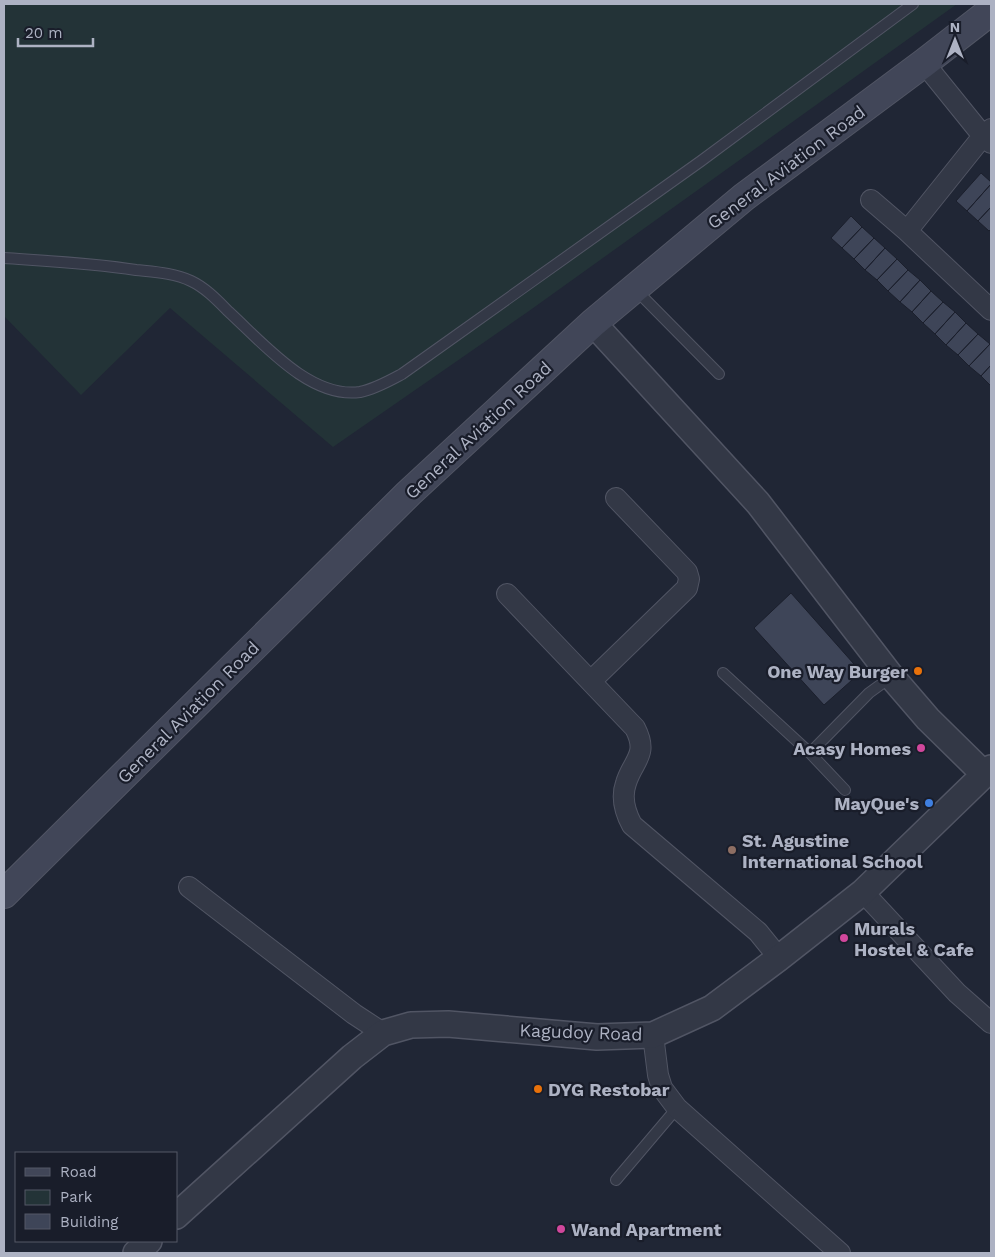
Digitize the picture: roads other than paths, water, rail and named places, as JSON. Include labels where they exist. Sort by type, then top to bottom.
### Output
[{"type":"main road","name":"General Aviation Road","points":[[4,894],[409,493],[593,323],[744,197],[991,11]]},
{"type":"street","points":[[907,231],[988,136],[924,63]]},
{"type":"street","points":[[871,200],[991,310]]},
{"type":"street","points":[[593,323],[758,502],[892,676],[928,719],[988,771]]},
{"type":"street","points":[[591,681],[687,588],[689,580],[687,572],[616,498]]},
{"type":"street","points":[[507,594],[638,733],[641,748],[640,756],[626,782],[624,793],[627,816],[632,825],[758,932],[780,958]]},
{"type":"street","name":"Kagudoy Road","points":[[178,1214],[352,1056],[383,1033],[411,1025],[448,1024],[597,1036],[653,1035],[712,1008],[780,958],[863,892],[988,771]]},
{"type":"street","points":[[189,887],[354,1014],[383,1033]]},
{"type":"street","points":[[863,892],[957,993],[991,1023]]},
{"type":"street","points":[[653,1035],[658,1075],[662,1088],[677,1108],[840,1253]]},
{"type":"street","points":[[136,1253],[148,1242]]},
{"type":"lane","points":[[4,258],[92,263],[170,274],[191,281],[210,294],[282,361],[316,384],[340,392],[361,392],[380,386],[402,374],[693,166],[913,4]]},
{"type":"lane","points":[[634,289],[718,374]]},
{"type":"lane","points":[[723,673],[810,753],[845,790]]},
{"type":"lane","points":[[810,753],[869,693],[892,676]]},
{"type":"lane","points":[[616,1180],[677,1108]]},
{"type":"place","name":"One Way Burger","points":[[918,671]]},
{"type":"place","name":"Acasy Homes","points":[[921,748]]},
{"type":"place","name":"MayQue's","points":[[929,803]]},
{"type":"place","name":"St. Agustine International School","points":[[732,850]]},
{"type":"place","name":"Murals Hostel & Cafe","points":[[844,938]]},
{"type":"place","name":"DYG Restobar","points":[[538,1089]]},
{"type":"place","name":"Wand Apartment","points":[[561,1229]]}]
